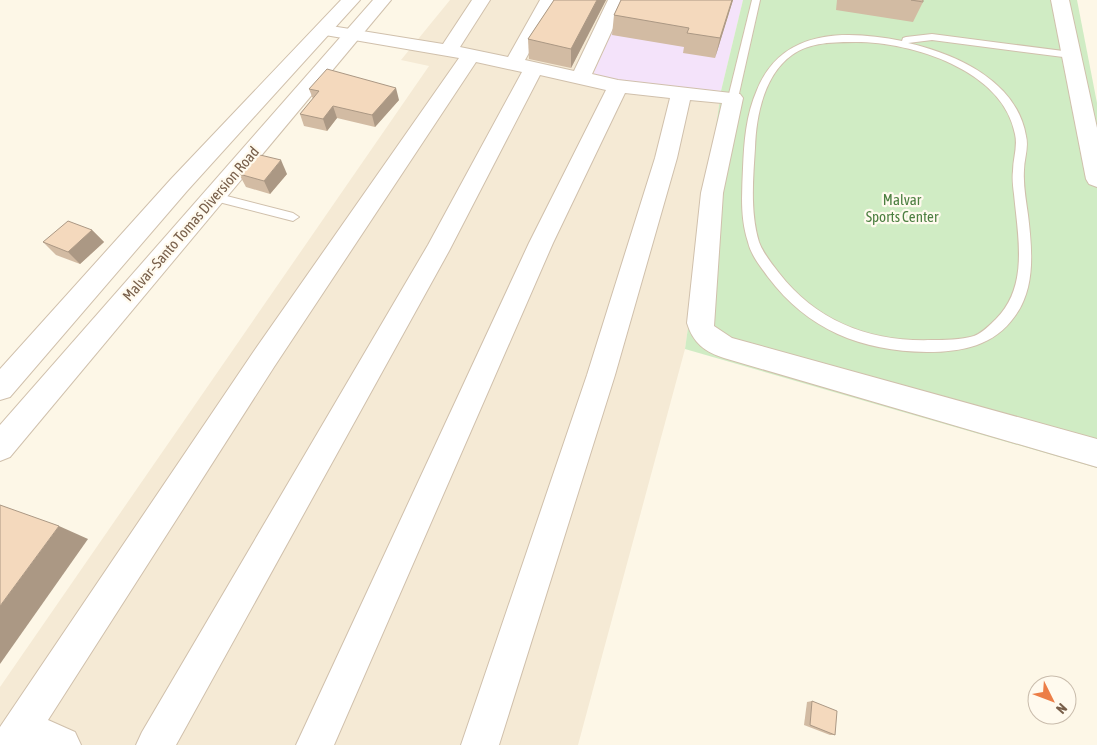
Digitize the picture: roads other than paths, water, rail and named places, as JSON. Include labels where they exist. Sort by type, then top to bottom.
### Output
[{"type":"street","name":"Malvar–Santo Tomas Diversion Road","points":[[0,388],[179,185],[351,0]]},
{"type":"street","name":"Malvar–Santo Tomas Diversion Road","points":[[0,447],[382,0]]},
{"type":"street","points":[[62,745],[16,736],[270,351],[460,53],[481,0]]},
{"type":"street","points":[[155,745],[437,251],[524,66],[549,0]]},
{"type":"street","points":[[580,78],[617,0]]},
{"type":"street","points":[[1060,0],[1097,179]]},
{"type":"street","points":[[325,30],[460,53],[618,86],[733,98],[712,193],[700,324],[704,334],[724,347],[1097,453]]},
{"type":"street","points":[[315,745],[541,244],[618,86]]},
{"type":"street","points":[[480,745],[601,375],[666,158],[680,93]]},
{"type":"lane","points":[[733,98],[756,0]]},
{"type":"lane","points":[[894,42],[920,47],[958,62],[993,86],[1014,112],[1022,142],[1017,174],[1026,248],[1024,276],[1019,301],[1003,322],[978,340],[956,344],[906,347],[876,343],[843,331],[811,315],[777,280],[754,246],[748,207],[749,131],[760,93],[771,70],[788,54],[815,42],[831,40],[865,39],[894,42],[932,37],[1072,55]]},
{"type":"lane","points":[[215,197],[294,217]]},
{"type":"park label","name":"Malvar Sports Center","points":[[902,208]]}]
